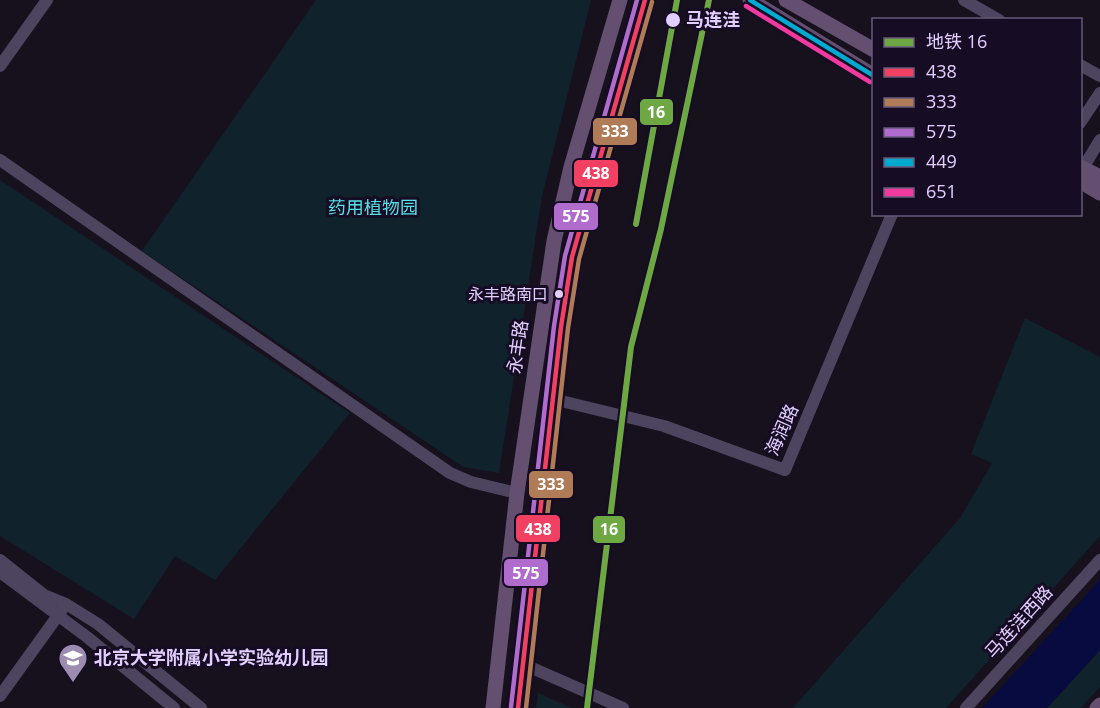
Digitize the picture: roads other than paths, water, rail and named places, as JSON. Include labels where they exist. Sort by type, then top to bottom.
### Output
[{"type":"main road","name":"永丰路","points":[[493,708],[517,493],[545,293],[561,204],[620,0]]},
{"type":"main road","points":[[518,708],[553,399],[572,257],[645,0]]},
{"type":"main road","points":[[750,0],[872,75]]},
{"type":"main road","points":[[793,2],[872,49]]},
{"type":"main road","points":[[1082,172],[1100,177]]},
{"type":"main road","points":[[1082,173],[1100,193]]},
{"type":"street","points":[[0,66],[47,0]]},
{"type":"street","points":[[964,0],[996,18]]},
{"type":"street","points":[[1082,66],[1100,76]]},
{"type":"street","points":[[1082,120],[1100,93]]},
{"type":"street","points":[[1082,170],[1100,140]]},
{"type":"street","points":[[0,160],[450,473],[471,482],[517,493]]},
{"type":"street","name":"海润路","points":[[553,399],[664,426],[785,470],[891,216]]},
{"type":"street","points":[[0,560],[44,595],[66,604],[98,624],[201,708]]},
{"type":"street","name":"马连洼西路","points":[[966,708],[1100,560]]},
{"type":"street","points":[[0,572],[174,708]]},
{"type":"street","points":[[0,696],[66,604]]},
{"type":"street","points":[[524,664],[623,708]]},
{"type":"metro line","name":"16","points":[[636,224],[677,0]]},
{"type":"metro line","name":"16","points":[[587,708],[631,347],[661,229],[709,0]]},
{"type":"place","name":"马连洼","points":[[673,20]]},
{"type":"place","name":"永丰路南口","points":[[559,294]]},
{"type":"place","name":"北京大学附属小学实验幼儿园","points":[[73,684]]},
{"type":"park label","name":"药用植物园","points":[[373,208]]}]
